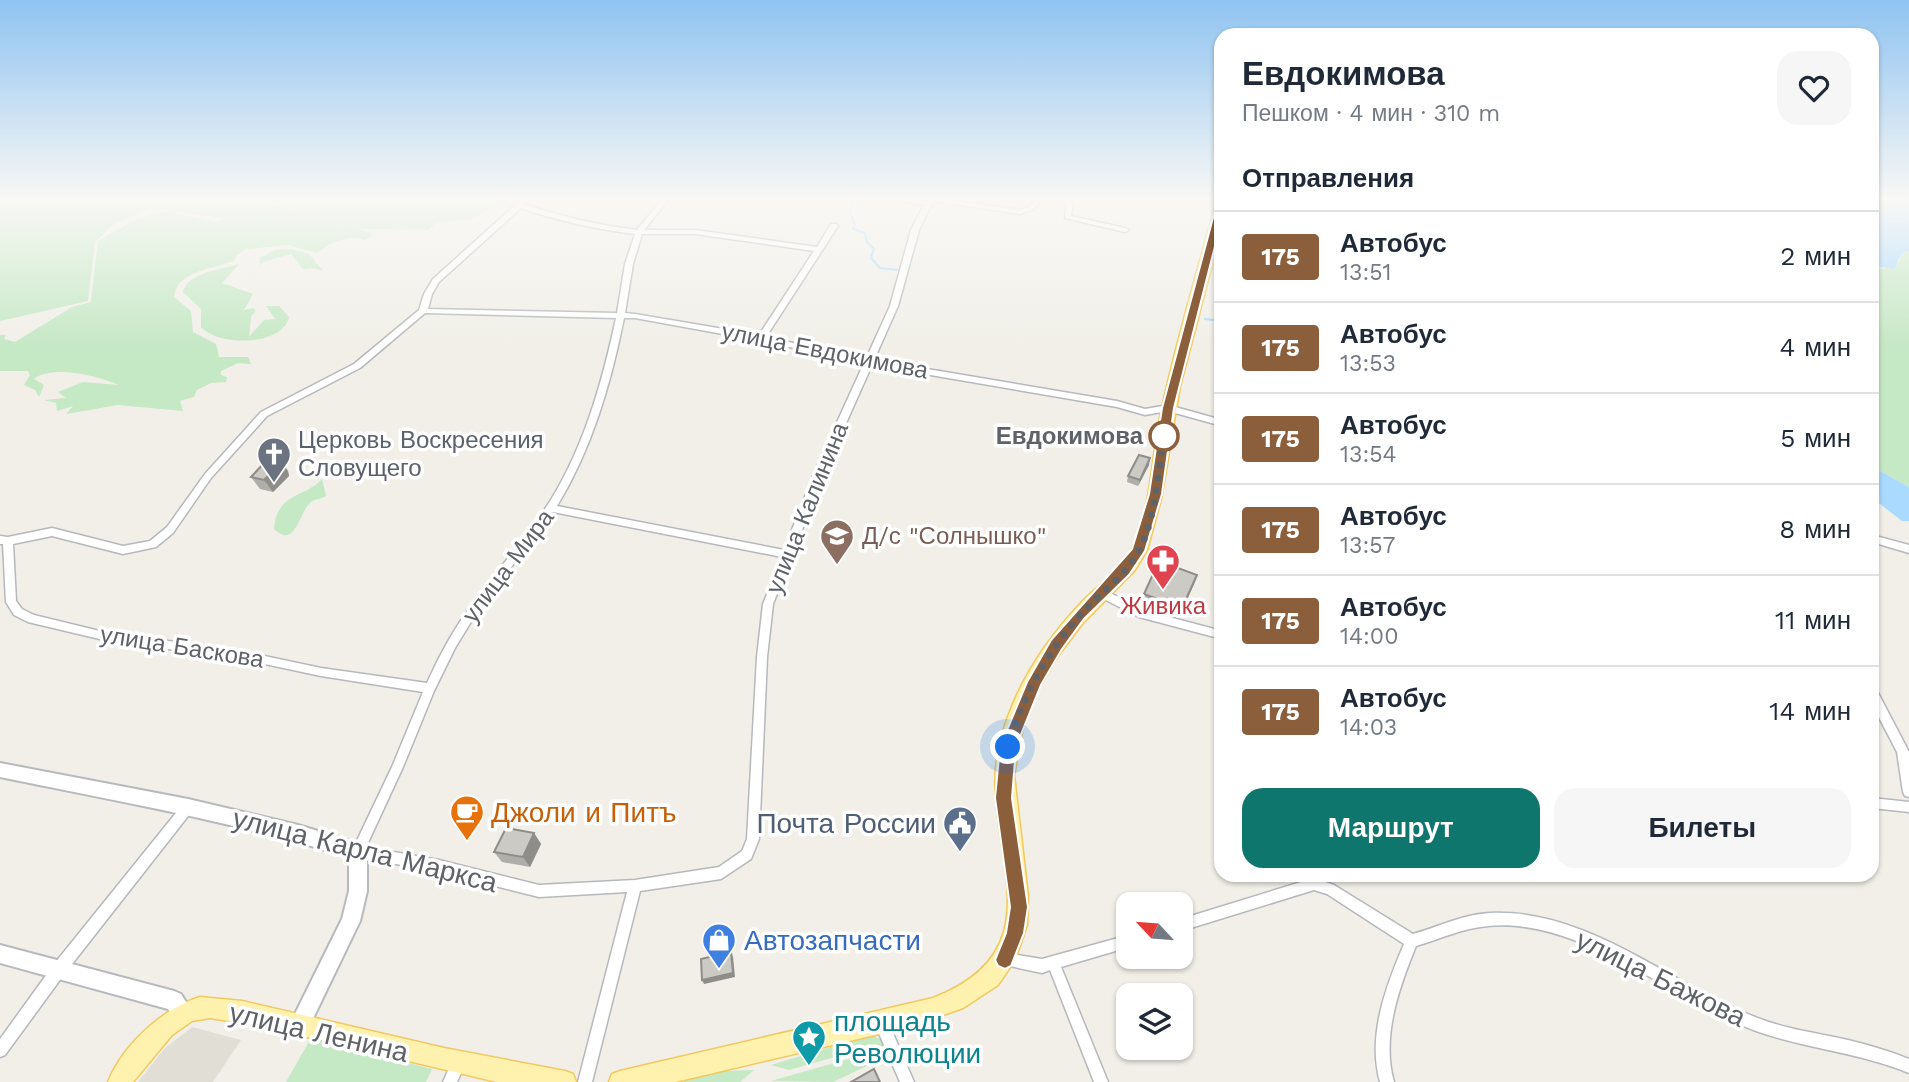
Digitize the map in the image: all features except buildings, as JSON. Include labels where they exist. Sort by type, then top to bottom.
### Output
[{"type":"main road","points":[[620,1082],[881,1022],[959,998],[989,979],[1005,960],[1015,933],[1019,907],[1004,798],[1008,747],[1016,723],[1047,659],[1079,615],[1124,572],[1139,551],[1155,494],[1168,408],[1214,250]]},
{"type":"main road","name":"улица Ленина","points":[[183,1013],[202,1007],[300,1024],[454,1073],[565,1082]]},
{"type":"main road","points":[[119,1082],[156,1037],[183,1013]]},
{"type":"street","points":[[4,540],[52,532],[132,550],[153,544],[170,530],[208,475],[264,414],[348,372],[423,311],[428,294],[436,281],[472,248]]},
{"type":"street","name":"улица Мира","points":[[358,851],[404,753],[428,688],[472,610],[519,555],[552,508],[588,430],[621,315],[633,248]]},
{"type":"street","points":[[761,338],[817,249],[813,248]]},
{"type":"street","name":"улица Калинина","points":[[732,869],[747,855],[753,839],[766,614],[786,554],[894,306],[910,248]]},
{"type":"street","name":"улица Евдокимова","points":[[423,311],[621,315],[761,338],[870,362],[1092,400],[1145,412],[1168,408],[1214,421]]},
{"type":"street","points":[[552,508],[786,554]]},
{"type":"street","name":"улица Баскова","points":[[4,540],[11,602],[18,612],[32,619],[108,637],[236,654],[321,673],[428,688]]},
{"type":"street","points":[[1879,540],[1909,550]]},
{"type":"street","points":[[1102,593],[1143,614],[1214,633]]},
{"type":"street","points":[[1879,704],[1896,734],[1908,772],[1909,792]]},
{"type":"street","name":"улица Карла Маркса","points":[[0,769],[188,807],[298,833],[358,851],[439,866],[524,890],[635,886],[710,876],[732,869]]},
{"type":"street","points":[[1879,804],[1909,807]]},
{"type":"street","points":[[0,1050],[60,968],[188,807]]},
{"type":"street","points":[[300,1024],[351,921],[358,891],[358,851]]},
{"type":"street","points":[[1194,921],[1308,885],[1330,889],[1412,941],[1382,1040],[1382,1065],[1387,1082]]},
{"type":"street","points":[[585,1082],[635,886]]},
{"type":"street","name":"улица Бажова","points":[[1412,941],[1488,919],[1516,919],[1548,926],[1598,946],[1755,1024],[1867,1049],[1909,1066]]},
{"type":"street","points":[[1005,960],[1030,965],[1054,965],[1116,945]]},
{"type":"street","points":[[0,954],[60,968],[174,1001],[183,1013]]},
{"type":"street","points":[[1054,965],[1101,1082]]},
{"type":"street","points":[[881,1022],[907,1082]]},
{"type":"shaded area","points":[[192,1027],[241,1040],[213,1082],[138,1082],[164,1049]]},
{"type":"green space","points":[[0,248],[94,248],[88,301],[0,321]]},
{"type":"green space","points":[[97,248],[251,248],[236,256],[234,261],[189,276],[176,288],[174,297],[191,311],[193,332],[216,344],[219,357],[248,357],[251,364],[238,363],[221,371],[221,375],[227,377],[226,382],[211,383],[197,390],[194,397],[180,401],[183,411],[118,405],[66,414],[73,406],[57,411],[56,403],[44,400],[66,398],[58,392],[83,382],[119,385],[88,375],[52,372],[34,379],[44,385],[39,397],[35,390],[24,385],[30,375],[28,371],[0,371],[0,335],[6,335],[4,339],[15,342],[72,307],[91,302]]},
{"type":"green space","points":[[301,248],[323,248],[317,253]]},
{"type":"green space","points":[[291,249],[309,254],[323,271],[303,269],[291,254],[263,262],[260,266],[260,258],[275,250]]},
{"type":"green space","points":[[1909,251],[1909,487],[1879,470],[1879,268],[1883,269],[1899,262],[1902,253]]},
{"type":"green space","points":[[239,264],[222,283],[253,294],[244,310],[256,310],[251,317],[249,337],[264,320],[275,319],[266,306],[279,306],[289,317],[284,327],[275,334],[250,340],[235,340],[210,334],[201,327],[201,309],[183,292],[186,285],[198,276]]},
{"type":"green space","points":[[322,479],[326,496],[311,502],[292,532],[281,534],[274,529],[280,508]]},
{"type":"green space","points":[[870,1035],[881,1039],[889,1055],[881,1059],[873,1049],[866,1048],[789,1070],[771,1065]]},
{"type":"green space","points":[[311,1038],[432,1069],[426,1082],[286,1082]]},
{"type":"green space","points":[[866,1054],[875,1062],[833,1082],[771,1081]]},
{"type":"green space","points":[[754,1070],[740,1082],[684,1082],[684,1079],[722,1071]]},
{"type":"water","points":[[1879,248],[1909,248],[1909,251],[1902,253],[1894,269],[1879,267]]},
{"type":"water","points":[[1879,470],[1909,487],[1909,521],[1902,521],[1880,504]]},
{"type":"waterway","points":[[873,248],[871,258],[880,268],[898,270]]},
{"type":"waterway","points":[[1205,319],[1214,320]]},
{"type":"bus line","name":"175","points":[[1005,960],[1015,933],[1019,907],[1004,798],[1004,765],[1008,747],[1034,682],[1056,645],[1079,615],[1124,572],[1139,551],[1155,494],[1168,408],[1210,248]]},
{"type":"place","name":"Евдокимова","points":[[1164,436]]},
{"type":"place","name":"Церковь Воскресения Словущего","points":[[274,484]]},
{"type":"place","name":"Д/с \"Солнышко\"","points":[[837,566]]},
{"type":"place","name":"Живика","points":[[1163,591]]},
{"type":"place","name":"Джоли и Питъ","points":[[467,842]]},
{"type":"place","name":"Почта России","points":[[960,853]]},
{"type":"place","name":"Автозапчасти","points":[[719,970]]},
{"type":"place","name":"площадь Революции","points":[[809,1067]]},
{"type":"route","points":[[1008,747],[1034,682],[1056,645],[1079,615],[1124,572],[1139,551],[1155,494],[1164,436]]}]
